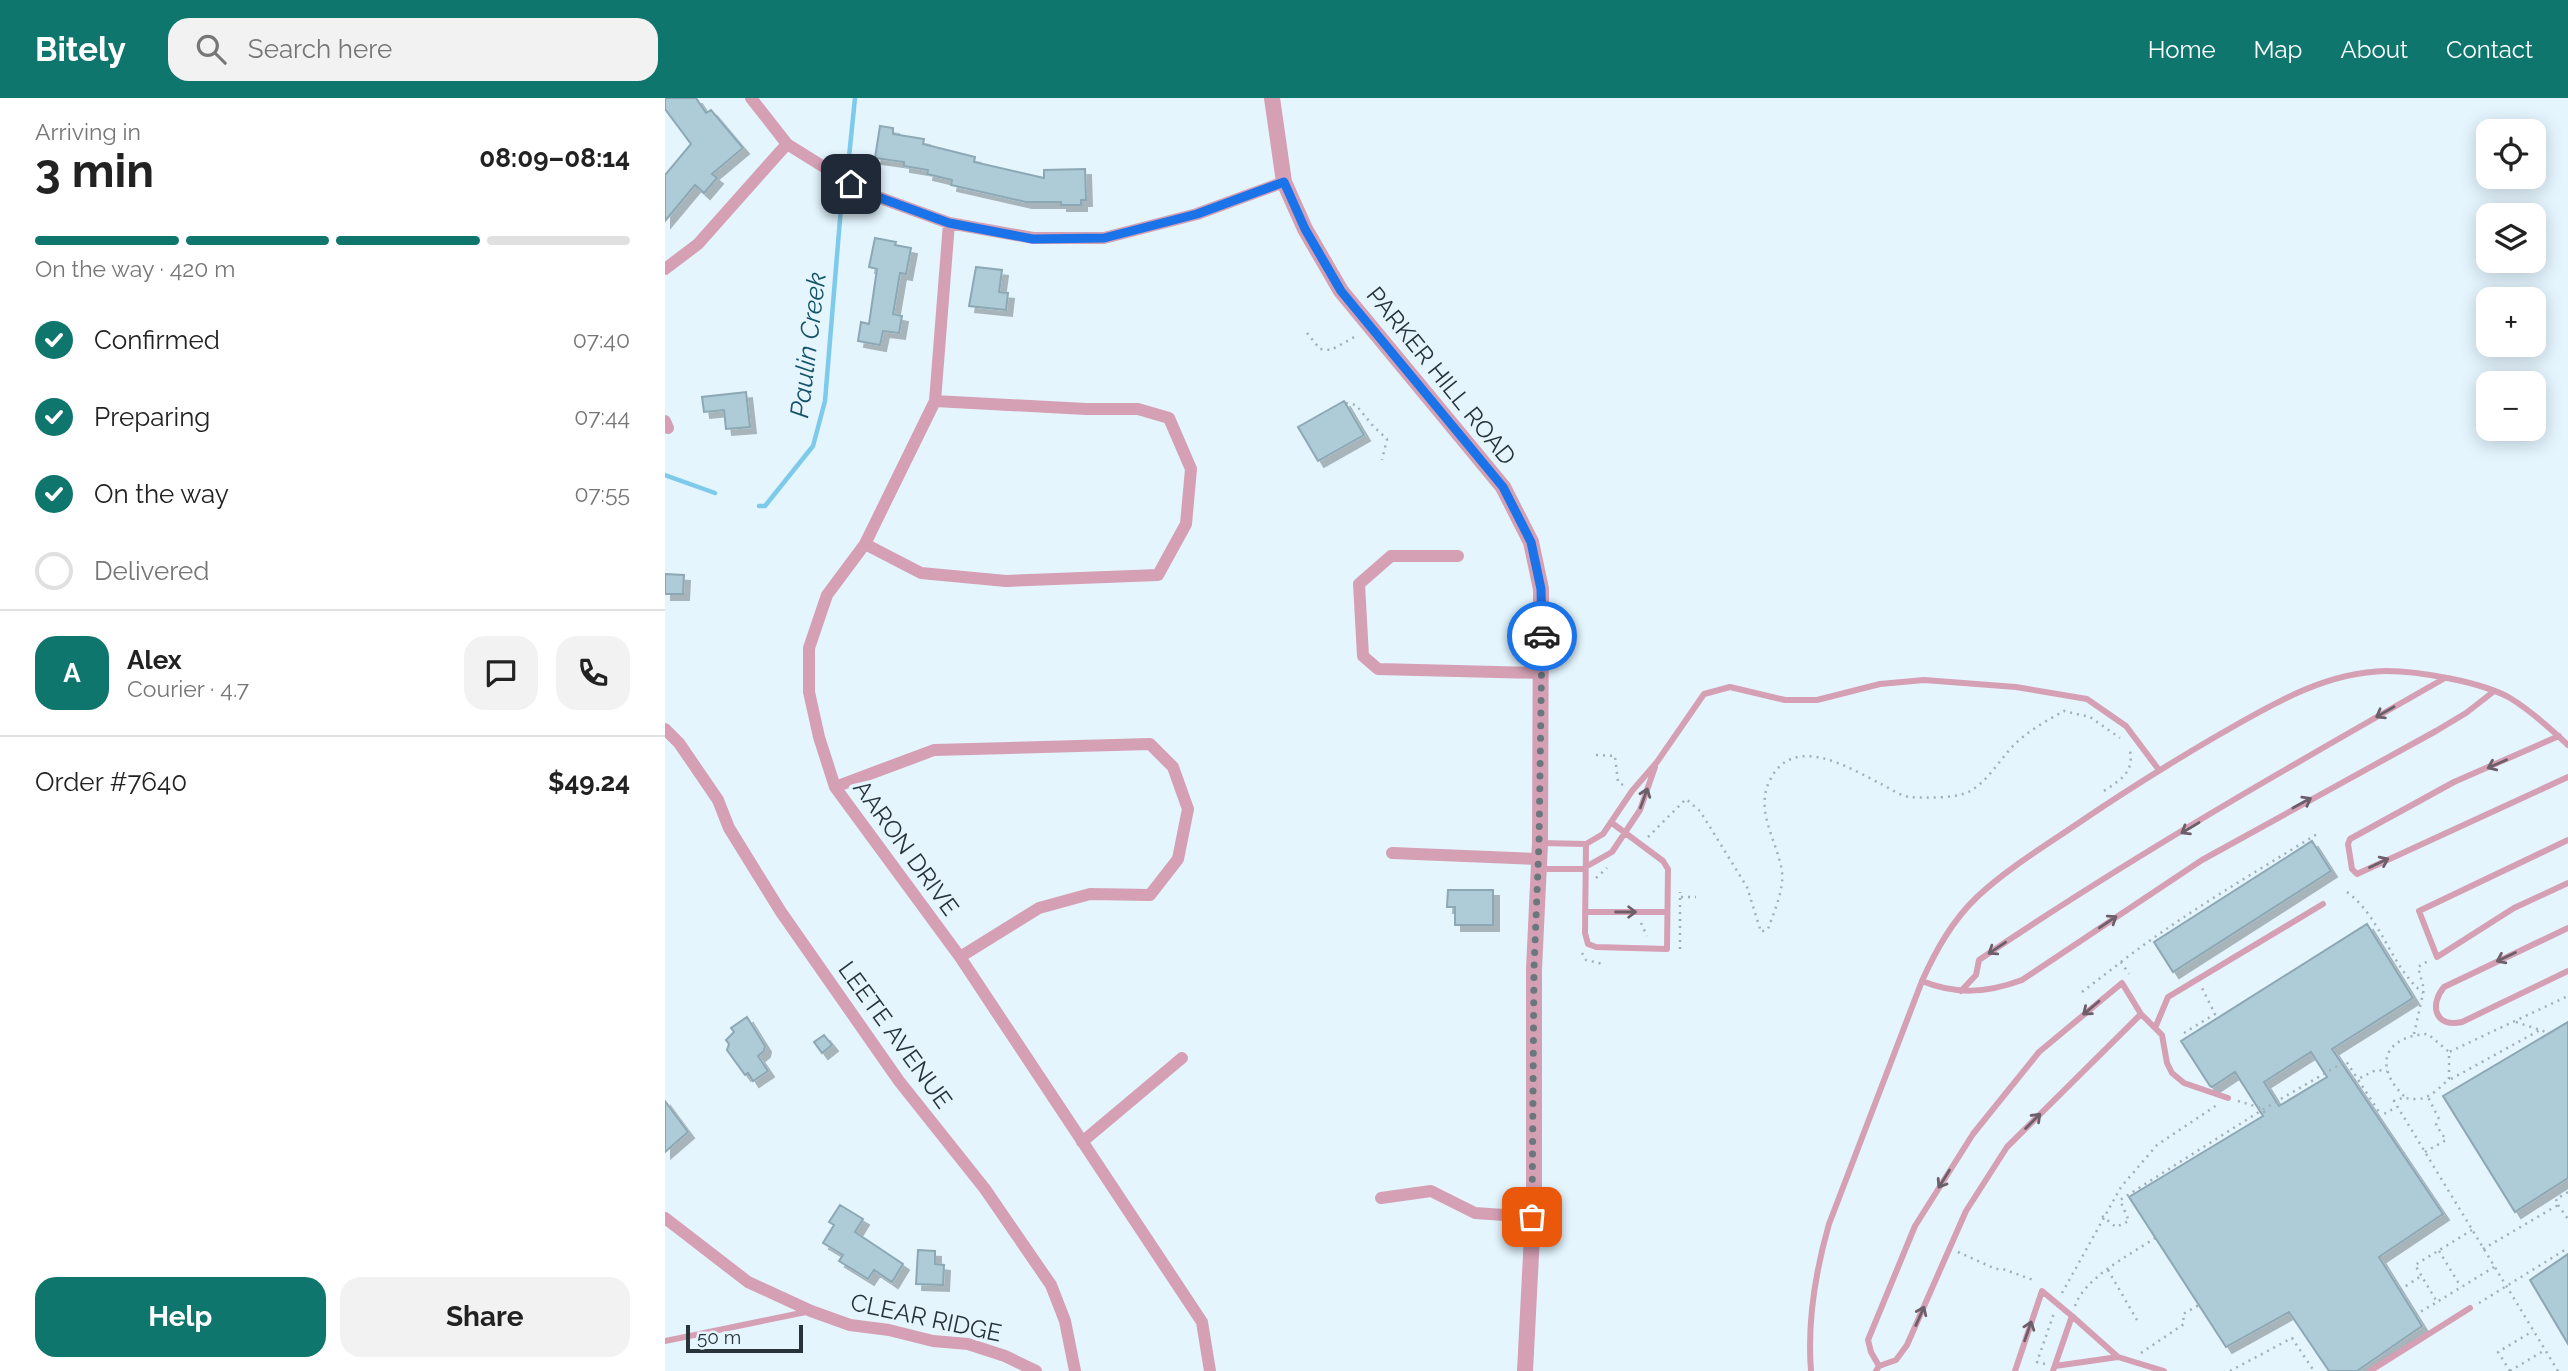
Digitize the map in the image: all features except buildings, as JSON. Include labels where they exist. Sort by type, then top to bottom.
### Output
[{"type":"street","points":[[751,98],[787,144],[864,192],[949,223],[1033,239],[1104,238],[1197,214],[1284,182]]},
{"type":"street","name":"PARKER HILL ROAD","points":[[1272,98],[1284,182],[1305,229],[1341,291],[1503,487],[1531,542],[1541,589],[1532,1217],[1525,1371]]},
{"type":"street","points":[[665,269],[698,244],[787,144]]},
{"type":"street","name":"AARON DRIVE","points":[[949,223],[935,401],[865,544],[827,595],[809,648],[809,692],[819,737],[835,787],[960,957],[1202,1322],[1210,1371]]},
{"type":"street","points":[[865,544],[921,573],[1006,581],[1158,575],[1187,524],[1192,470],[1169,418],[1138,409],[935,401]]},
{"type":"street","points":[[1458,556],[1391,556],[1359,584],[1363,656],[1378,669],[1541,673]]},
{"type":"street","name":"LEETE AVENUE","points":[[665,729],[679,743],[718,800],[729,828],[781,912],[899,1081],[985,1189],[1051,1285],[1065,1321],[1075,1371]]},
{"type":"street","points":[[835,787],[934,750],[1150,744],[1173,767],[1188,809],[1178,859],[1150,895],[1090,894],[1039,908],[960,957]]},
{"type":"street","points":[[1392,853],[1539,857]]},
{"type":"street","points":[[1083,1142],[1182,1058]]},
{"type":"street","points":[[1381,1198],[1431,1191],[1475,1213],[1532,1217]]},
{"type":"street","name":"CLEAR RIDGE","points":[[665,1218],[748,1282],[811,1311],[850,1325],[889,1330],[933,1341],[968,1344],[1005,1356],[1036,1371]]},
{"type":"lane","points":[[1811,1371],[1809,1327],[1818,1262],[1829,1224],[1922,981],[1934,953],[1951,928],[1975,899],[2004,873],[2159,770],[2271,705],[2314,685],[2345,677],[2385,671],[2423,673],[2493,692],[2509,698],[2568,745]]},
{"type":"lane","points":[[1961,991],[1976,975],[1979,960],[2038,920],[2282,771],[2445,678]]},
{"type":"lane","points":[[1539,857],[1586,844],[1603,834],[1704,694],[1730,687],[1785,700],[1817,700],[1880,684],[1924,680],[2016,687],[2087,699],[2126,726],[2159,770]]},
{"type":"lane","points":[[1922,981],[1952,992],[2005,987],[2022,980],[2202,860],[2436,731],[2493,692]]},
{"type":"lane","points":[[2559,736],[2454,782],[2350,839],[2348,845],[2351,869],[2357,874],[2568,777]]},
{"type":"lane","points":[[1539,857],[1586,867],[1612,852],[1640,810],[1657,762]]},
{"type":"lane","points":[[1586,844],[1585,933],[1588,944],[1596,947],[1667,949],[1668,869],[1663,861],[1612,822]]},
{"type":"lane","points":[[2568,840],[2419,911],[2437,957],[2514,908],[2568,883]]},
{"type":"lane","points":[[2155,1028],[2168,997],[2323,904]]},
{"type":"lane","points":[[1585,912],[1667,912]]},
{"type":"lane","points":[[2568,928],[2444,987],[2437,995],[2435,1006],[2440,1018],[2452,1024],[2568,971]]},
{"type":"lane","points":[[2141,1014],[2007,1147],[1966,1211],[1907,1345],[1896,1360],[1878,1368],[1868,1340],[1915,1226],[1973,1134],[2039,1052],[2122,983],[2141,1014],[2162,1035],[2167,1063],[2172,1073],[2184,1083],[2228,1098]]},
{"type":"lane","points":[[2043,1288],[2049,1297],[2117,1357]]},
{"type":"lane","points":[[2015,1371],[2043,1288]]},
{"type":"lane","points":[[2370,1371],[2469,1308]]},
{"type":"lane","points":[[665,1340],[811,1311]]},
{"type":"lane","points":[[2072,1316],[2054,1368],[2117,1357],[2164,1371]]},
{"type":"path","points":[[1307,333],[1320,349],[1331,350],[1360,333]]},
{"type":"path","points":[[1346,403],[1356,405],[1387,439],[1382,460]]},
{"type":"path","points":[[1642,844],[1686,799],[1700,811],[1747,887],[1761,932],[1768,929],[1776,907],[1782,874],[1767,822],[1764,797],[1770,779],[1785,761],[1804,755],[1826,758],[1906,797],[1937,798],[1971,791],[1997,767],[2013,746],[2064,711],[2090,717],[2126,742],[2130,751],[2132,762],[2128,773],[2098,796]]},
{"type":"path","points":[[1595,755],[1615,756],[1618,782],[1632,791]]},
{"type":"path","points":[[2121,962],[2196,908],[2317,834]]},
{"type":"path","points":[[1586,879],[1596,878],[1613,862]]},
{"type":"path","points":[[2347,892],[2368,914],[2410,983],[2423,993]]},
{"type":"path","points":[[1667,896],[1696,897]]},
{"type":"path","points":[[1635,912],[1648,939]]},
{"type":"path","points":[[2414,1034],[2423,993],[2418,967],[2437,957]]},
{"type":"path","points":[[2184,1033],[2215,1014],[2198,979]]},
{"type":"path","points":[[2449,1052],[2568,996]]},
{"type":"path","points":[[2516,1022],[2549,1033]]},
{"type":"path","points":[[2449,1079],[2449,1052],[2428,1034],[2414,1034],[2391,1048],[2385,1063],[2391,1083],[2405,1096],[2417,1100],[2428,1097],[2449,1079],[2540,1030]]},
{"type":"path","points":[[2102,1216],[2116,1227],[2129,1221],[2120,1200],[2346,1060],[2379,1116],[2397,1107]]},
{"type":"path","points":[[2354,1081],[2376,1070],[2387,1071]]},
{"type":"path","points":[[2405,1096],[2394,1101],[2397,1107],[2558,1371]]},
{"type":"path","points":[[2425,1152],[2446,1140],[2436,1125],[2439,1119],[2428,1097]]},
{"type":"path","points":[[2054,1368],[2037,1363],[2054,1314],[2046,1303],[2050,1294],[2061,1293],[2120,1187],[2157,1145],[2228,1098],[2262,1110],[2266,1114]]},
{"type":"path","points":[[2568,1192],[2556,1199],[2568,1219]]},
{"type":"path","points":[[2483,1249],[2558,1205]]},
{"type":"path","points":[[2437,1302],[2415,1265],[2472,1230]]},
{"type":"path","points":[[2072,1316],[2078,1297],[2095,1278],[2155,1238]]},
{"type":"path","points":[[1951,1248],[2043,1288]]},
{"type":"path","points":[[2469,1308],[2568,1248]]},
{"type":"path","points":[[2438,1250],[2461,1287]]},
{"type":"path","points":[[2415,1315],[2494,1267]]},
{"type":"path","points":[[2108,1270],[2137,1320]]},
{"type":"path","points":[[2400,1290],[2421,1276]]},
{"type":"path","points":[[2058,1286],[2066,1285]]},
{"type":"path","points":[[2129,1360],[2159,1343],[2184,1324],[2183,1314],[2199,1305]]},
{"type":"path","points":[[2533,1331],[2498,1352],[2510,1371],[2545,1350]]},
{"type":"path","points":[[2230,1371],[2292,1338],[2314,1371]]},
{"type":"waterway","name":"Paulin Creek","points":[[849,157],[855,98]]},
{"type":"waterway","name":"Paulin Creek","points":[[759,506],[765,506],[813,446],[825,401],[841,207]]},
{"type":"waterway","name":"Paulin Creek","points":[[665,475],[715,493]]},
{"type":"way so far","points":[[1532,1217],[1534,969],[1542,636]]},
{"type":"route","points":[[851,184],[864,192],[949,223],[1033,239],[1104,238],[1197,214],[1284,182],[1305,229],[1341,291],[1503,487],[1531,542],[1541,589],[1542,636]]}]
